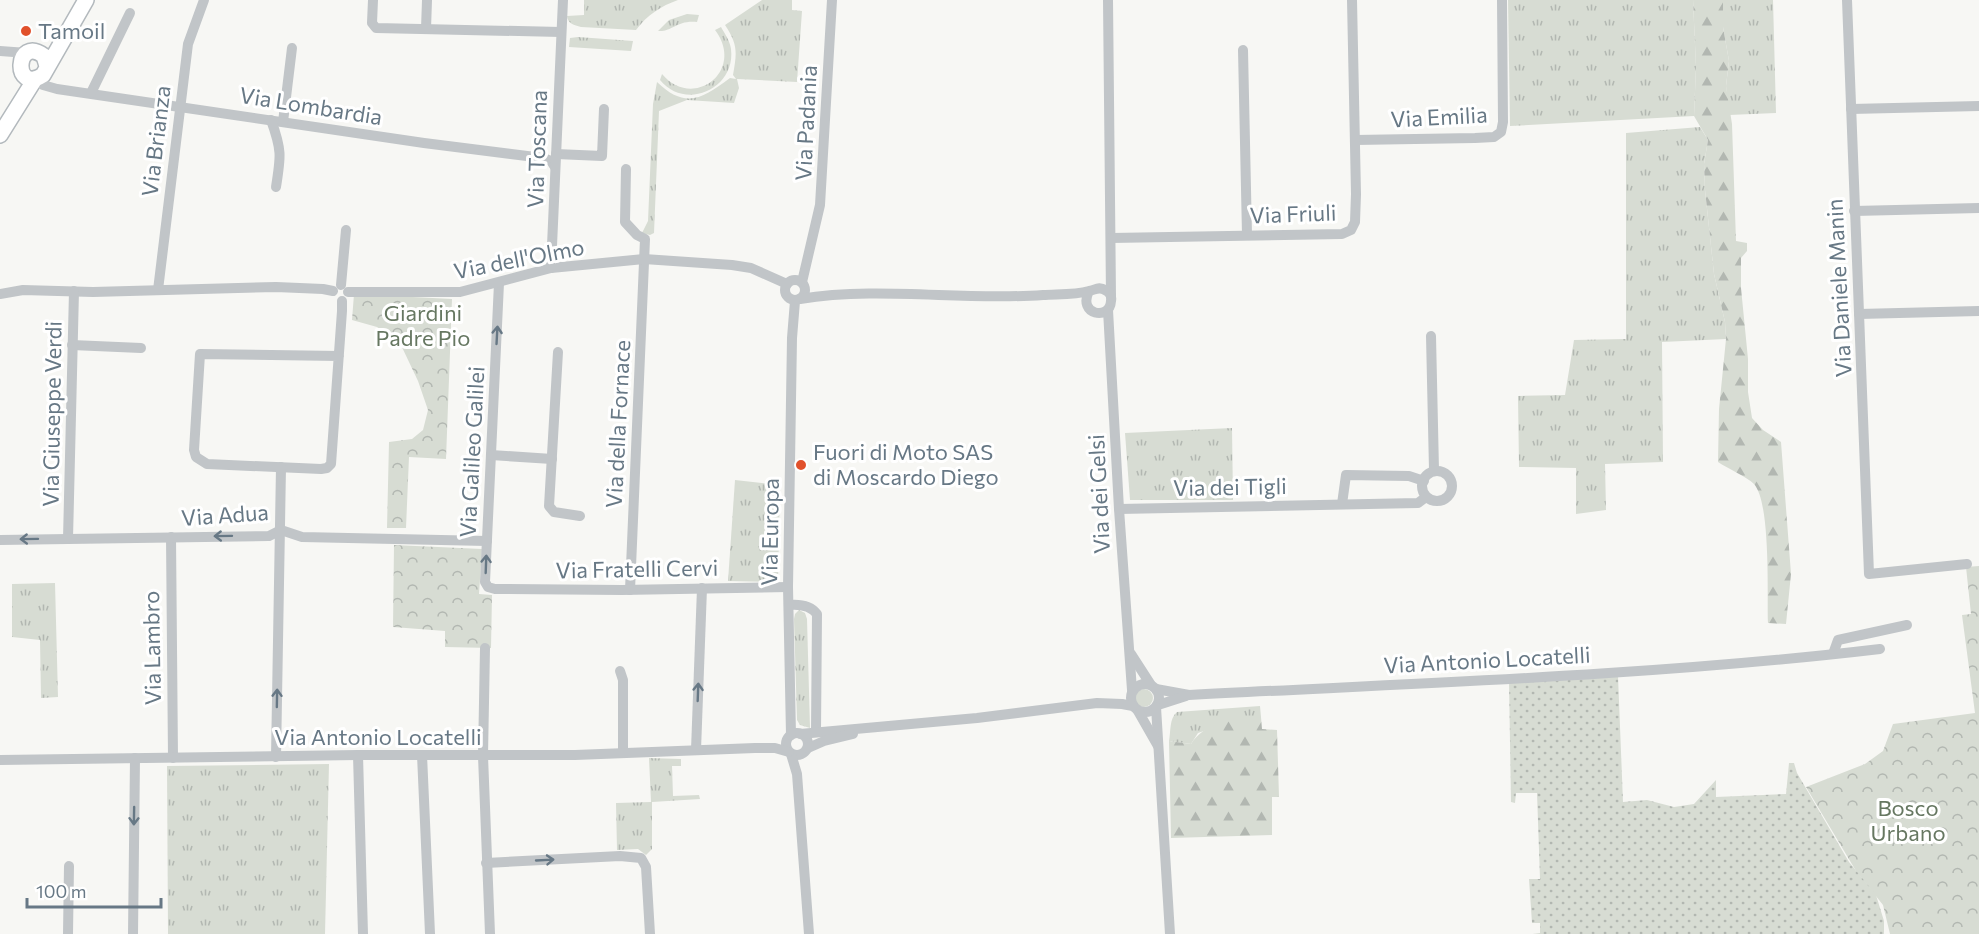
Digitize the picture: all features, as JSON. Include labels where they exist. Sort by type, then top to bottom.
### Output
[{"type":"main road","points":[[0,135],[19,103],[33,66],[69,27],[87,0]]},
{"type":"street","name":"Via Brianza","points":[[158,290],[188,44],[204,0]]},
{"type":"street","points":[[373,0],[372,22],[376,28],[561,32]]},
{"type":"street","points":[[426,29],[427,0]]},
{"type":"street","name":"Via Toscana","points":[[551,268],[563,0]]},
{"type":"street","name":"Via Padania","points":[[794,291],[810,248],[820,205],[832,0]]},
{"type":"street","points":[[1090,309],[1102,313],[1112,304],[1108,0]]},
{"type":"street","name":"Via Friuli","points":[[1111,238],[1342,234],[1352,230],[1356,222],[1352,0]]},
{"type":"street","name":"Via Emilia","points":[[1355,140],[1494,137],[1501,132],[1503,122],[1502,0]]},
{"type":"street","name":"Via Daniele Manin","points":[[1847,0],[1869,574],[1967,564]]},
{"type":"street","points":[[91,93],[130,13]]},
{"type":"street","points":[[276,187],[281,156],[277,121],[292,48]]},
{"type":"street","points":[[1243,50],[1246,236]]},
{"type":"street","name":"Via Lombardia","points":[[3,51],[33,66],[43,85],[57,88],[424,143],[543,158],[551,161],[555,167]]},
{"type":"street","points":[[1851,109],[1979,106]]},
{"type":"street","points":[[556,154],[602,156],[604,109]]},
{"type":"street","name":"Via della Fornace","points":[[626,169],[625,222],[637,235],[645,239],[630,590]]},
{"type":"street","points":[[1854,211],[1979,208]]},
{"type":"street","points":[[339,356],[200,354],[196,457],[207,464],[327,468],[332,458],[339,356],[342,301],[346,299],[341,289],[345,230]]},
{"type":"street","points":[[1111,337],[1090,309],[1086,298],[1094,289],[1112,257]]},
{"type":"street","name":"Via dell'Olmo","points":[[0,294],[23,290],[276,287],[460,292],[551,268],[644,259],[732,264],[766,274],[794,291],[840,294],[1037,295],[1074,299],[1090,309]]},
{"type":"street","name":"Via Galileo Galilei","points":[[488,587],[485,582],[499,283]]},
{"type":"street","points":[[1094,289],[1105,289],[1111,297]]},
{"type":"street","name":"Via dell'Olmo","points":[[1037,295],[1094,289]]},
{"type":"street","name":"Via dell'Olmo","points":[[794,291],[820,290],[840,294]]},
{"type":"street","name":"Via Giuseppe Verdi","points":[[68,539],[74,291]]},
{"type":"street","name":"Via Europa","points":[[794,291],[788,587],[793,735],[786,745],[798,752]]},
{"type":"street","name":"Via dei Gelsi","points":[[1108,310],[1132,692]]},
{"type":"street","points":[[1859,314],[1979,311]]},
{"type":"street","points":[[1426,497],[1422,489],[1425,475],[1434,470],[1431,336]]},
{"type":"street","points":[[72,345],[141,348]]},
{"type":"street","points":[[558,352],[549,506],[554,513],[580,516]]},
{"type":"street","points":[[491,455],[552,459]]},
{"type":"street","points":[[276,757],[281,467]]},
{"type":"street","name":"Via dei Tigli","points":[[1119,509],[1418,503],[1426,497],[1442,501],[1449,494],[1453,485],[1451,478],[1434,470]]},
{"type":"street","points":[[1342,504],[1346,475],[1409,476],[1424,481]]},
{"type":"street","name":"Via Adua","points":[[0,540],[268,536],[281,530],[302,537],[487,541]]},
{"type":"street","name":"Via Lambro","points":[[171,537],[173,758]]},
{"type":"street","name":"Via Fratelli Cervi","points":[[488,587],[495,589],[630,590],[788,587]]},
{"type":"street","points":[[696,750],[702,588]]},
{"type":"street","points":[[789,605],[804,605],[814,609],[817,614],[816,731]]},
{"type":"street","points":[[1833,654],[1838,640],[1907,625]]},
{"type":"street","points":[[485,648],[483,756],[490,934]]},
{"type":"street","points":[[1128,648],[1159,697],[1157,706],[1170,934]]},
{"type":"street","name":"Via Antonio Locatelli","points":[[1154,687],[1188,695],[1600,673],[1787,659],[1880,649]]},
{"type":"street","points":[[620,671],[623,680],[623,753]]},
{"type":"street","points":[[1097,703],[1132,692],[1139,684],[1154,687]]},
{"type":"street","points":[[1132,692],[1135,709],[1159,749]]},
{"type":"street","name":"Via Antonio Locatelli","points":[[1157,706],[1188,695]]},
{"type":"street","points":[[1097,703],[1122,704],[1144,713],[1157,706]]},
{"type":"street","name":"Via Antonio Locatelli","points":[[755,748],[793,735],[816,731],[884,727],[1097,703]]},
{"type":"street","points":[[816,718],[819,724],[833,730]]},
{"type":"street","name":"Via Antonio Locatelli","points":[[0,760],[358,755],[483,756],[755,748],[775,748],[798,752],[824,741],[884,727]]},
{"type":"street","points":[[793,735],[807,739],[798,752],[797,774],[809,934]]},
{"type":"street","points":[[358,755],[363,934]]},
{"type":"street","points":[[422,755],[430,934]]},
{"type":"street","points":[[133,934],[135,758]]},
{"type":"street","points":[[486,863],[620,856],[641,858],[646,867],[650,934]]},
{"type":"street","points":[[68,934],[69,866]]},
{"type":"green space","points":[[584,0],[678,0],[655,12],[636,30],[581,27],[572,24],[567,16],[584,15]]},
{"type":"green space","points":[[762,0],[792,0],[792,10],[802,11],[797,82],[737,79],[739,88],[734,103],[687,100],[659,111],[654,233],[650,235],[642,233],[648,221],[653,104],[657,82],[677,96],[694,98],[711,91],[730,78],[736,79],[733,75],[736,54],[734,44],[725,25]]},
{"type":"green space","points":[[1508,0],[1693,0],[1696,67],[1694,116],[1510,126]]},
{"type":"green space","points":[[1693,0],[1723,0],[1723,27],[1729,61],[1726,86],[1732,124],[1736,241],[1747,243],[1747,251],[1741,258],[1741,288],[1748,359],[1748,392],[1752,418],[1763,430],[1781,442],[1791,574],[1786,624],[1768,623],[1766,529],[1759,494],[1751,481],[1718,462],[1719,409],[1726,339],[1725,322],[1714,274],[1705,190],[1704,164],[1708,140],[1694,116],[1696,67]]},
{"type":"green space","points":[[1723,0],[1773,0],[1776,113],[1729,115],[1726,86],[1729,61],[1723,27]]},
{"type":"green space","points":[[687,14],[699,15],[697,22],[684,23],[658,31],[669,20]]},
{"type":"green space","points":[[721,27],[731,49],[726,75],[717,85],[707,91],[682,94],[670,89],[660,80],[662,74],[674,84],[688,88],[701,87],[712,81],[720,72],[724,59],[723,45],[715,30]]},
{"type":"green space","points":[[570,38],[633,41],[631,51],[569,47]]},
{"type":"green space","points":[[1700,127],[1708,140],[1704,164],[1705,190],[1714,274],[1725,322],[1726,339],[1662,342],[1663,462],[1605,464],[1606,510],[1576,514],[1576,468],[1519,467],[1518,396],[1565,395],[1574,340],[1626,339],[1626,133]]},
{"type":"green space","name":"Giardini Padre Pio","points":[[354,294],[452,299],[446,459],[409,457],[406,528],[387,528],[389,442],[412,439],[423,430],[428,410],[418,381],[400,343],[377,327],[352,320]]},
{"type":"green space","points":[[1232,428],[1233,500],[1130,500],[1125,433]]},
{"type":"green space","points":[[735,480],[780,485],[778,582],[728,581]]},
{"type":"green space","points":[[394,545],[482,549],[479,594],[492,595],[491,648],[445,647],[445,631],[393,627]]},
{"type":"green space","name":"Bosco Urbano","points":[[1979,566],[1979,934],[1890,934],[1883,905],[1856,871],[1806,787],[1865,764],[1883,751],[1893,724],[1975,713],[1962,615],[1971,614],[1966,567]]},
{"type":"green space","points":[[55,583],[58,697],[41,698],[40,640],[12,637],[12,584]]},
{"type":"green space","points":[[799,610],[805,613],[807,619],[810,728],[800,725],[797,720],[794,619]]},
{"type":"green space","points":[[1618,676],[1623,802],[1647,800],[1674,807],[1694,804],[1716,780],[1716,797],[1786,794],[1789,763],[1794,763],[1797,773],[1849,862],[1876,895],[1884,921],[1884,934],[1533,934],[1540,933],[1540,923],[1532,923],[1529,879],[1540,879],[1537,793],[1516,793],[1515,803],[1511,802],[1509,682]]},
{"type":"green space","points":[[1144,689],[1152,694],[1153,698],[1148,706],[1144,707],[1136,702],[1135,698],[1140,690]]},
{"type":"green space","points":[[1260,706],[1261,717],[1233,721],[1198,733],[1191,744],[1169,741],[1171,722],[1177,712]]},
{"type":"green space","points":[[1261,717],[1262,729],[1277,730],[1279,797],[1272,797],[1272,835],[1171,838],[1169,741],[1191,744],[1203,731],[1211,727]]},
{"type":"green space","points":[[649,758],[681,759],[681,766],[672,766],[673,796],[699,795],[700,799],[652,802],[652,849],[646,855],[638,849],[617,850],[616,803],[651,802]]},
{"type":"green space","points":[[329,764],[325,934],[168,934],[167,766]]},
{"type":"place","name":"Tamoil","points":[[26,31]]},
{"type":"place","name":"Fuori di Moto SAS di Moscardo Diego","points":[[801,465]]}]
